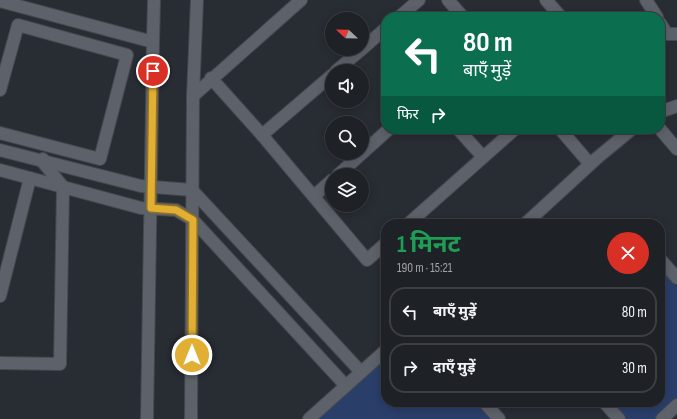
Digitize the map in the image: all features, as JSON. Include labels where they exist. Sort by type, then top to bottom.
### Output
[{"type":"street","points":[[147,419],[154,0]]},
{"type":"street","points":[[191,419],[193,96],[197,0]]},
{"type":"street","points":[[193,96],[211,78],[301,0]]},
{"type":"street","points":[[405,12],[419,0]]},
{"type":"street","points":[[448,0],[459,12]]},
{"type":"street","points":[[546,0],[557,12]]},
{"type":"street","points":[[646,0],[654,12]]},
{"type":"street","points":[[0,1],[153,42]]},
{"type":"street","points":[[0,90],[18,26],[127,55],[100,159],[0,133]]},
{"type":"street","points":[[665,31],[667,34],[677,34]]},
{"type":"street","points":[[369,43],[381,32]]},
{"type":"street","points":[[344,64],[354,56]]},
{"type":"street","points":[[211,78],[262,135],[367,260],[381,247]]},
{"type":"street","points":[[262,135],[325,81]]},
{"type":"street","points":[[665,110],[677,106]]},
{"type":"street","points":[[346,168],[383,134]]},
{"type":"street","points":[[462,134],[483,157]]},
{"type":"street","points":[[414,219],[509,134]]},
{"type":"street","points":[[564,134],[590,164]]},
{"type":"street","points":[[530,219],[590,164],[626,134]]},
{"type":"street","points":[[664,134],[677,148]]},
{"type":"street","points":[[42,161],[46,146]]},
{"type":"street","points":[[0,150],[152,188],[192,190],[361,372]]},
{"type":"street","points":[[0,363],[60,364],[62,187],[42,161]]},
{"type":"street","points":[[0,170],[142,208],[176,210],[193,220],[346,386]]},
{"type":"street","points":[[0,296],[30,178]]},
{"type":"street","points":[[314,196],[325,186]]},
{"type":"street","points":[[665,265],[677,278]]},
{"type":"street","points":[[309,419],[381,354]]},
{"type":"street","points":[[662,419],[677,405]]},
{"type":"street","points":[[488,407],[499,419]]},
{"type":"street","points":[[609,407],[620,419]]},
{"type":"shaded area","points":[[665,274],[677,287],[677,399],[655,419],[624,419],[613,407],[665,407]]},
{"type":"shaded area","points":[[381,360],[381,407],[484,407],[495,419],[315,419]]},
{"type":"route","points":[[153,71],[151,208],[176,210],[193,220],[192,355]]}]
